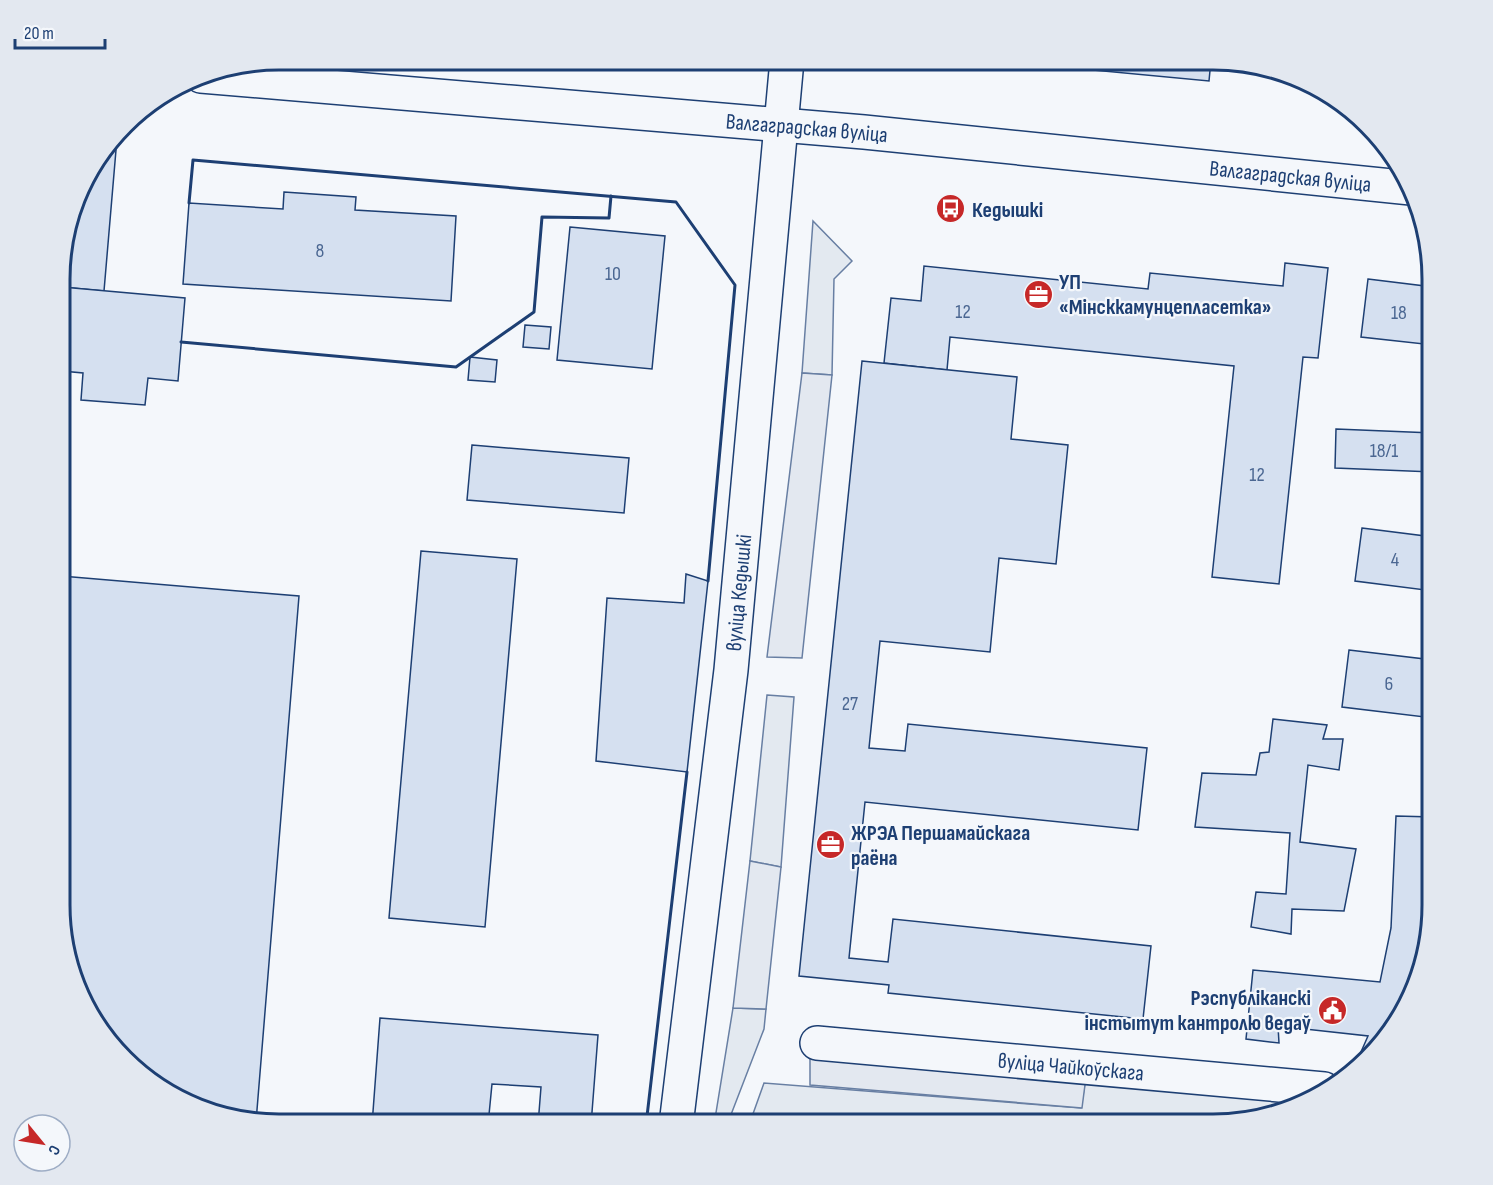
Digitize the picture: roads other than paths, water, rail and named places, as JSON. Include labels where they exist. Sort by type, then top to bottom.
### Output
[{"type":"street","name":"вуліца Кедышкі","points":[[677,1114],[731,670],[786,71]]},
{"type":"street","name":"Валгаградская вуліца","points":[[227,78],[886,134],[1401,187]]},
{"type":"street","name":"вуліца Чайкоўскага","points":[[817,1043],[1314,1088]]},
{"type":"place","name":"Кедышкі","points":[[951,209]]},
{"type":"place","name":"УП «Мінсккамунцепласетка»","points":[[1038,294]]},
{"type":"place","name":"ЖРЭА Першамайскага раёна","points":[[830,845]]},
{"type":"place","name":"Рэспубліканскі інстытут кантролю ведаў","points":[[1332,1010]]}]
